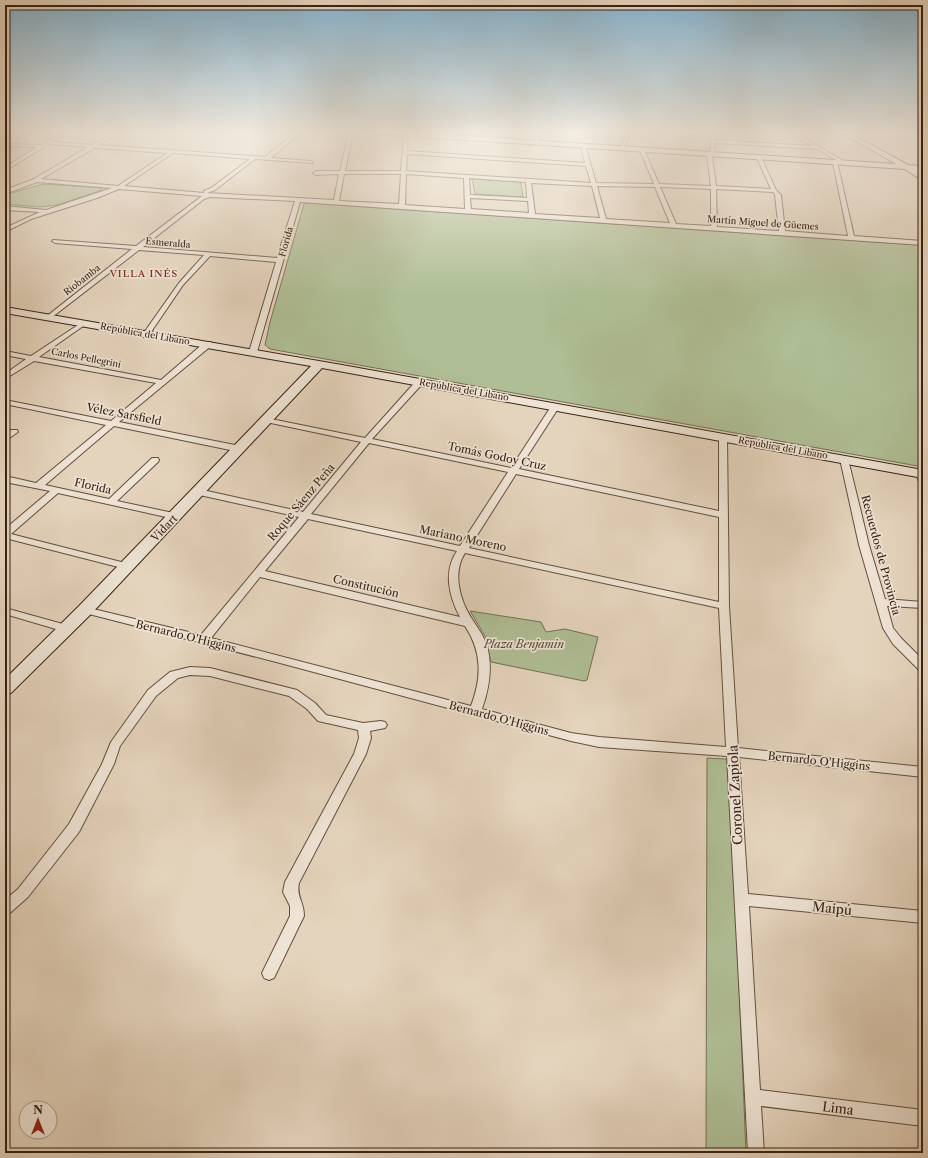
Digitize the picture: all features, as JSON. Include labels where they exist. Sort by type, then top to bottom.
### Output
[{"type":"main road","name":"República del Líbano","points":[[5,310],[208,344],[555,406],[844,459],[922,476]]},
{"type":"main road","name":"Vidart","points":[[5,689],[85,610],[319,364]]},
{"type":"street","points":[[5,192],[20,186]]},
{"type":"street","name":"Martín Miguel de Güemes","points":[[108,186],[923,243]]},
{"type":"street","name":"Riobamba","points":[[49,317],[217,186]]},
{"type":"street","points":[[336,202],[339,186]]},
{"type":"street","points":[[402,206],[403,186]]},
{"type":"street","points":[[467,186],[468,211]]},
{"type":"street","points":[[529,186],[532,216]]},
{"type":"street","points":[[594,186],[604,221]]},
{"type":"street","points":[[657,186],[674,226]]},
{"type":"street","points":[[658,186],[774,191]]},
{"type":"street","points":[[772,186],[778,195],[782,233]]},
{"type":"street","points":[[839,186],[851,238]]},
{"type":"street","points":[[5,230],[23,220],[90,199],[119,187]]},
{"type":"street","points":[[714,188],[714,229]]},
{"type":"street","points":[[467,196],[530,200]]},
{"type":"street","name":"Florida","points":[[253,352],[262,314],[298,200]]},
{"type":"street","points":[[5,208],[50,211]]},
{"type":"street","name":"Esmeralda","points":[[55,241],[280,260]]},
{"type":"street","points":[[147,334],[182,284],[208,255]]},
{"type":"street","points":[[5,377],[84,323]]},
{"type":"street","points":[[38,486],[208,344]]},
{"type":"street","name":"Carlos Pellegrini","points":[[5,353],[162,382]]},
{"type":"street","name":"Roque Sáenz Peña","points":[[203,640],[367,440],[420,382]]},
{"type":"street","name":"Vélez Sarsfield","points":[[5,402],[240,448]]},
{"type":"street","points":[[475,711],[483,691],[485,678],[484,662],[481,643],[463,614],[457,600],[454,582],[454,568],[457,558],[515,471],[555,406]]},
{"type":"street","name":"Tomás Godoy Cruz","points":[[266,420],[723,515]]},
{"type":"street","points":[[5,439],[14,432]]},
{"type":"street","name":"Coronel Zapiola","points":[[723,437],[724,606],[756,1153]]},
{"type":"street","name":"Recuerdos de Provincia","points":[[844,459],[864,545],[888,628],[897,641],[923,667]]},
{"type":"street","points":[[111,502],[155,460]]},
{"type":"street","name":"Florida","points":[[5,479],[175,516]]},
{"type":"street","points":[[5,535],[57,490]]},
{"type":"street","name":"Mariano Moreno","points":[[198,492],[724,606]]},
{"type":"street","points":[[5,535],[126,566]]},
{"type":"street","name":"Constitución","points":[[258,573],[469,623]]},
{"type":"street","points":[[880,602],[923,606]]},
{"type":"street","name":"Bernardo O'Higgins","points":[[85,610],[280,659],[571,737],[599,742],[732,752],[923,772]]},
{"type":"street","points":[[5,611],[66,628]]},
{"type":"street","points":[[5,909],[23,893],[74,828],[108,764],[115,745],[152,693],[174,675],[190,671],[210,672],[292,693],[311,706],[322,718],[363,727],[381,725]]},
{"type":"street","points":[[269,972],[296,916],[297,906],[290,892],[292,882],[360,754],[365,738],[363,727]]},
{"type":"street","name":"Maipú","points":[[741,899],[923,917]]},
{"type":"street","name":"Lima","points":[[753,1097],[923,1118]]},
{"type":"green space","points":[[36,186],[102,188],[102,190],[57,205],[40,207],[5,204],[5,195]]},
{"type":"green space","points":[[473,186],[521,186],[523,197],[475,194]]},
{"type":"green space","points":[[308,203],[923,245],[923,467],[270,349],[265,345],[270,322],[304,204]]},
{"type":"green space","name":"Plaza Benjamin","points":[[470,611],[541,622],[546,632],[565,629],[598,637],[587,680],[584,681],[491,662],[485,636]]},
{"type":"green space","points":[[707,758],[725,759],[730,763],[746,1153],[706,1153]]},
{"type":"district","name":"VILLA INÉS","points":[[144,273]]}]
